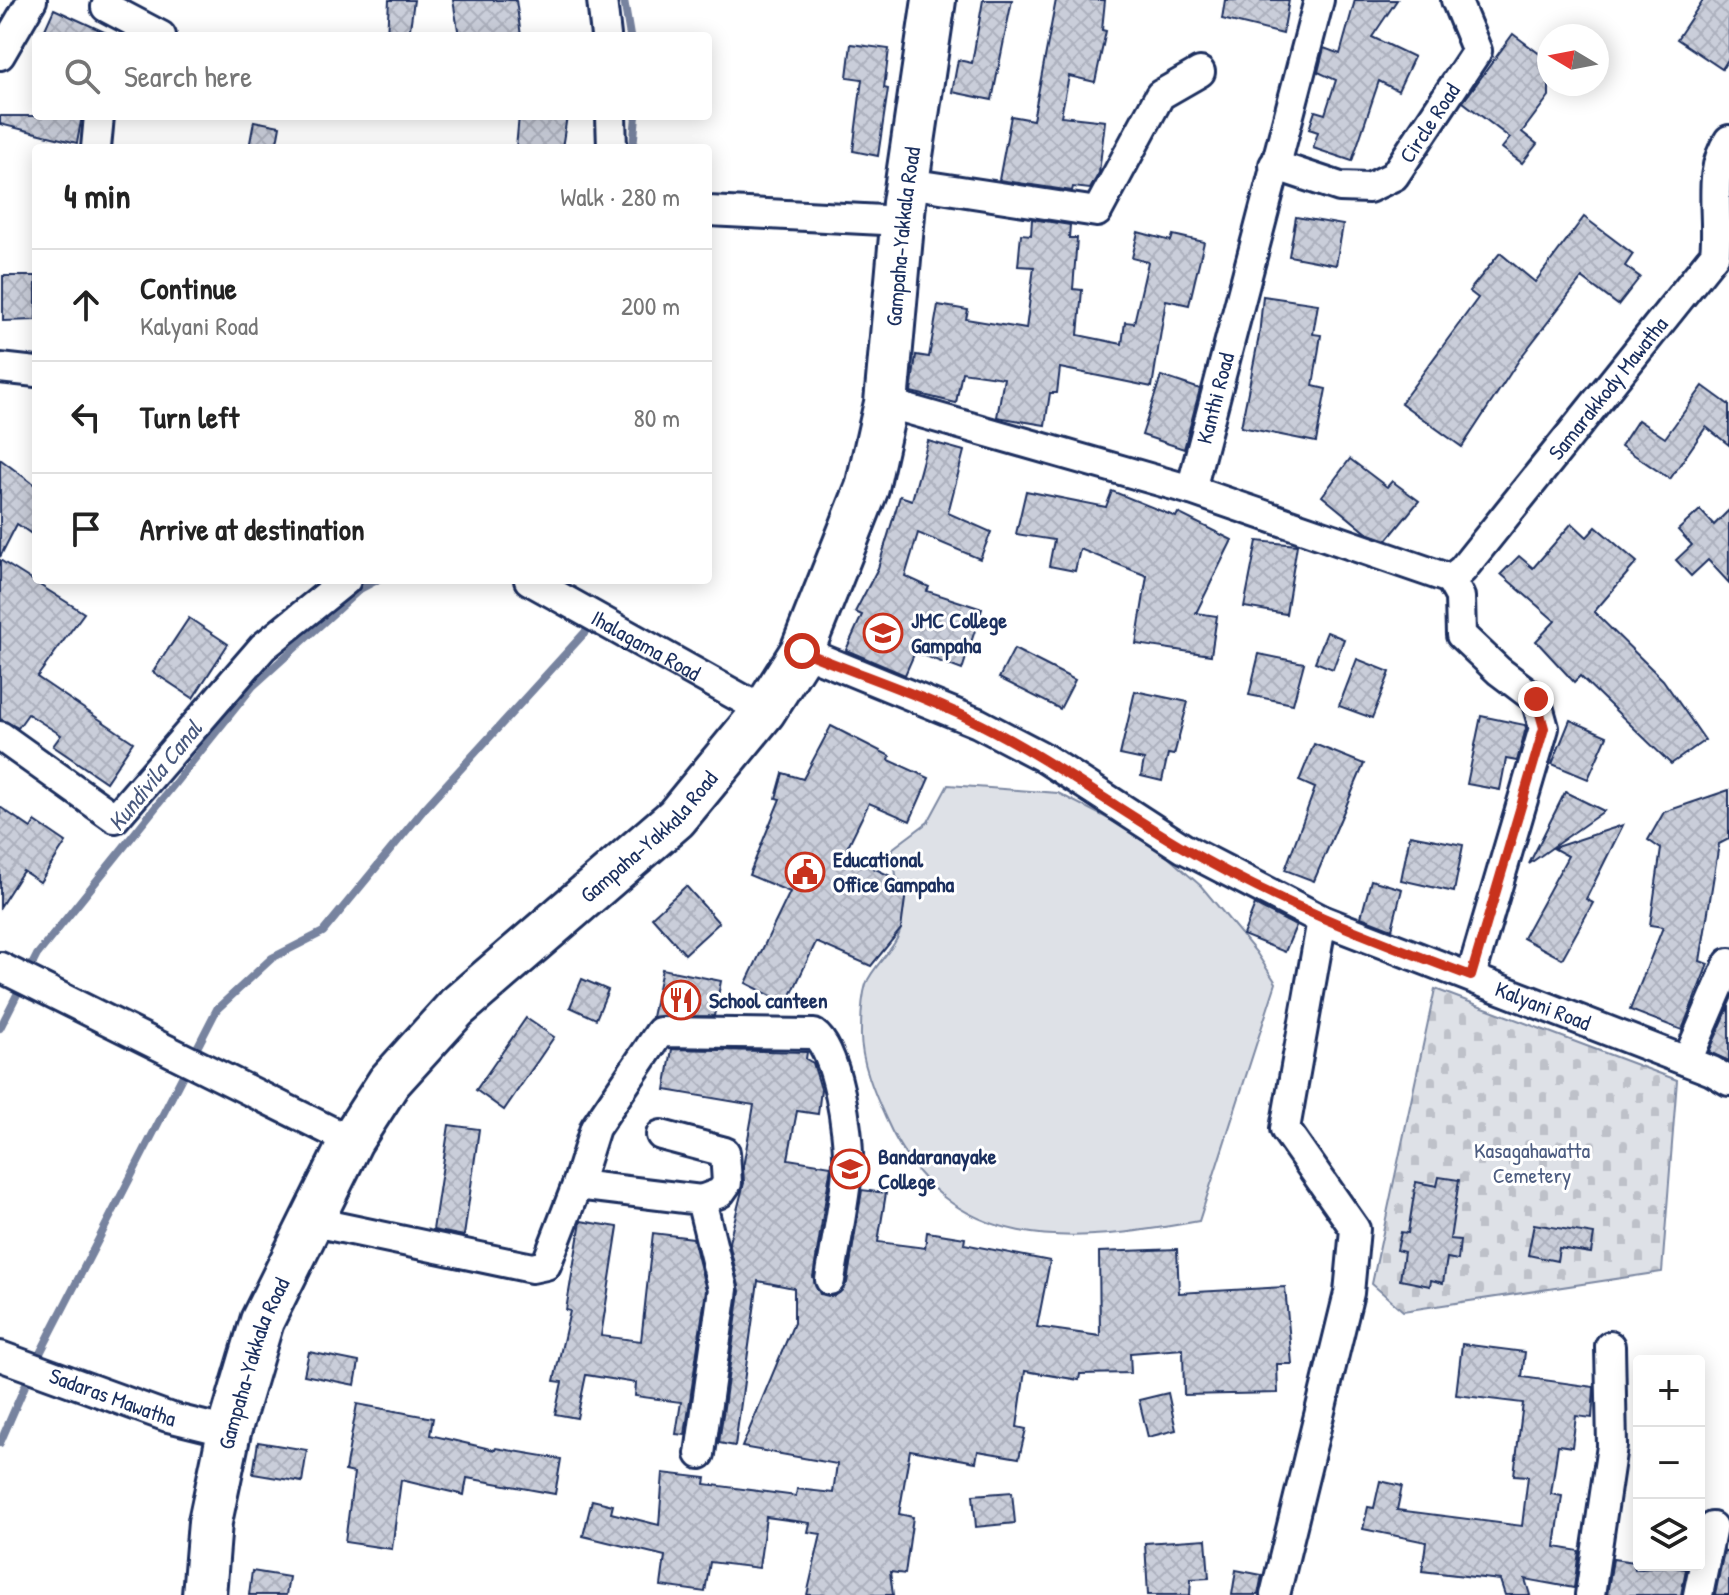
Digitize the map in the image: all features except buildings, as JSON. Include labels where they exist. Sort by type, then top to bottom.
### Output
[{"type":"highway","name":"Gampaha-Yakkala Road","points":[[204,1595],[210,1522],[229,1432],[262,1321],[351,1141],[389,1082],[457,1007],[676,818],[764,711],[802,651],[867,488],[886,403],[905,202],[934,0]]},
{"type":"street","points":[[0,55],[32,0]]},
{"type":"street","points":[[602,0],[606,32]]},
{"type":"street","name":"Kanthi Road","points":[[1191,490],[1319,0]]},
{"type":"street","name":"Circle Road","points":[[1274,165],[1340,187],[1369,188],[1394,176],[1477,51],[1456,0]]},
{"type":"street","points":[[106,32],[107,4],[154,32]]},
{"type":"street","points":[[712,211],[905,202],[1097,212],[1160,95],[1200,72]]},
{"type":"street","points":[[96,144],[99,120]]},
{"type":"street","points":[[611,120],[612,144]]},
{"type":"street","name":"Samarakkody Mawatha","points":[[1450,579],[1462,570],[1715,254],[1718,227],[1716,158],[1729,140]]},
{"type":"street","points":[[0,368],[32,372]]},
{"type":"street","points":[[886,403],[1191,490],[1450,579],[1460,597],[1461,635],[1499,671],[1536,699],[1544,728],[1471,976]]},
{"type":"street","points":[[2,741],[115,818],[263,647],[341,584]]},
{"type":"street","name":"Ihalagama Road","points":[[536,584],[764,711]]},
{"type":"street","name":"Kalyani Road","points":[[802,651],[978,723],[1041,756],[1183,848],[1322,920],[1687,1061],[1729,1081]]},
{"type":"street","points":[[1275,1595],[1349,1293],[1355,1229],[1285,1129],[1322,920]]},
{"type":"street","points":[[1687,1061],[1729,963]]},
{"type":"street","points":[[0,967],[351,1141]]},
{"type":"street","points":[[309,1221],[532,1268],[546,1265],[595,1128],[660,1032],[814,1034],[825,1042],[835,1067],[848,1160],[830,1280]]},
{"type":"street","points":[[577,1185],[701,1200],[720,1193],[727,1183],[725,1152],[661,1135]]},
{"type":"street","points":[[700,1454],[723,1289],[701,1200]]},
{"type":"street","points":[[1590,1595],[1612,1446],[1610,1346]]},
{"type":"street","name":"Sadaras Mawatha","points":[[0,1356],[168,1417],[229,1432]]},
{"type":"street","points":[[1698,1595],[1712,1527]]},
{"type":"green space","points":[[948,785],[1058,793],[1146,838],[1201,886],[1256,952],[1276,983],[1199,1221],[1106,1234],[1061,1235],[1018,1231],[979,1218],[943,1197],[912,1164],[886,1119],[873,1088],[861,1043],[866,984],[895,942],[901,927],[892,849],[928,822]]},
{"type":"green space","name":"Kasagahawatta Cemetery","points":[[1435,989],[1677,1080],[1662,1272],[1403,1311],[1372,1284]]},
{"type":"waterway","name":"Kundivila Canal","points":[[624,0],[629,32]]},
{"type":"waterway","name":"Kundivila Canal","points":[[633,144],[636,120]]},
{"type":"waterway","name":"Kundivila Canal","points":[[0,1028],[37,955],[253,686],[360,589],[369,584]]},
{"type":"waterway","points":[[35,1363],[217,1009],[272,958],[323,932],[425,808],[589,628]]},
{"type":"waterway","points":[[0,1443],[31,1372]]},
{"type":"place","name":"JMC College Gampaha","points":[[883,633]]},
{"type":"place","name":"Educational Office Gampaha","points":[[805,872]]},
{"type":"place","name":"School canteen","points":[[681,1000]]},
{"type":"place","name":"Bandaranayake College","points":[[850,1169]]},
{"type":"route","points":[[802,651],[978,723],[1041,756],[1183,848],[1254,887],[1322,920],[1471,976],[1544,728],[1536,699]]}]
